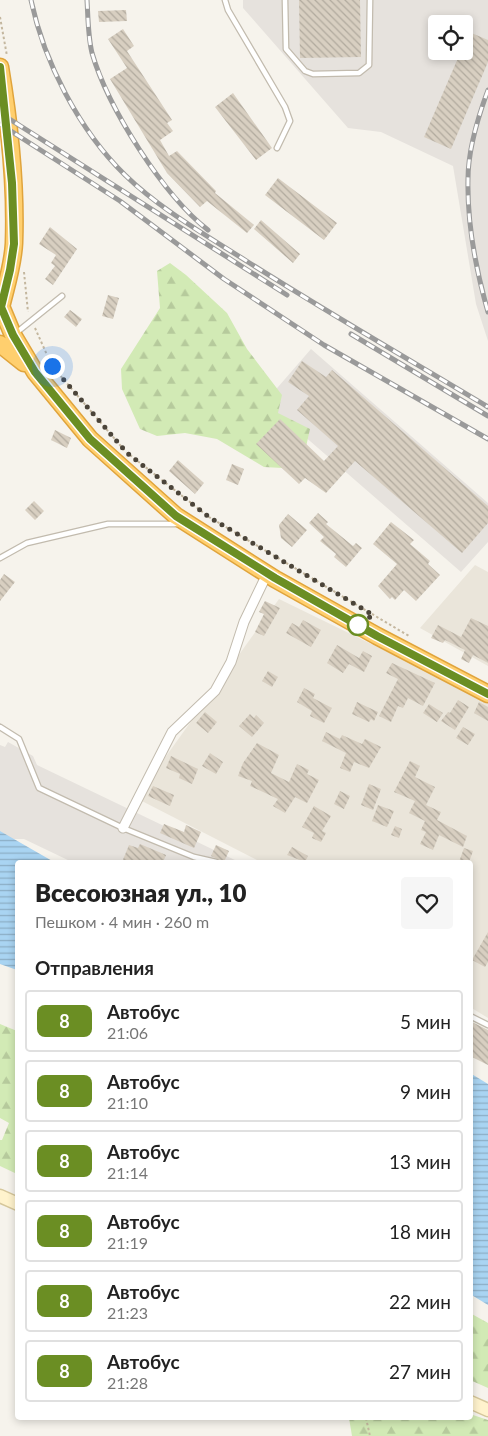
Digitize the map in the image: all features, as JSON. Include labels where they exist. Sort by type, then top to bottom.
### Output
[{"type":"highway","points":[[0,67],[11,172],[14,244],[10,270],[0,306],[6,340],[90,439],[176,516],[267,574],[377,636],[488,694]]},
{"type":"street","points":[[123,828],[172,732],[215,691],[231,662],[244,622],[267,574]]},
{"type":"street","points":[[0,1196],[15,1203]]},
{"type":"street","points":[[473,1403],[488,1410]]},
{"type":"lane","points":[[225,0],[228,10],[285,107],[290,121],[277,148]]},
{"type":"lane","points":[[284,0],[286,49],[305,71],[314,74],[359,73],[370,66],[370,0]]},
{"type":"lane","points":[[6,340],[62,296]]},
{"type":"lane","points":[[0,558],[27,543],[108,524],[189,524]]},
{"type":"lane","points":[[0,727],[19,738],[39,788],[123,828],[194,857],[207,860]]},
{"type":"lane","points":[[473,1018],[488,1025]]},
{"type":"path","points":[[35,329],[52,366],[127,453],[209,517],[406,634]]},
{"type":"path","points":[[366,1420],[370,1436]]},
{"type":"shaded area","points":[[243,0],[488,0],[488,341],[476,304],[453,166],[381,132],[348,128],[243,8]]},
{"type":"shaded area","points":[[311,349],[488,503],[488,542],[461,572],[265,402]]},
{"type":"shaded area","points":[[475,565],[488,572],[488,666],[420,628]]},
{"type":"shaded area","points":[[279,599],[488,701],[488,1018],[473,1009],[473,860],[257,860],[136,798]]},
{"type":"shaded area","points":[[8,742],[33,756],[37,765],[235,860],[68,860],[24,839],[0,839],[0,745],[5,747]]},
{"type":"green space","points":[[170,263],[186,275],[227,313],[247,349],[282,395],[278,413],[310,429],[301,469],[264,467],[217,439],[185,433],[157,436],[140,429],[122,389],[121,369],[160,308],[157,271]]},
{"type":"green space","points":[[0,1024],[15,1030],[15,1173],[0,1166],[0,1140],[2,1140],[9,1123],[0,1118]]},
{"type":"green space","points":[[473,1315],[488,1323],[488,1388],[473,1381]]},
{"type":"green space","points":[[473,1415],[488,1420],[488,1436],[352,1436],[349,1420],[473,1420]]},
{"type":"water","points":[[0,831],[51,860],[15,860],[15,969],[0,964]]},
{"type":"water","points":[[473,1075],[488,1084],[488,1305],[473,1296]]},
{"type":"building","points":[[299,0],[360,0],[361,57],[300,58]]},
{"type":"building","points":[[126,10],[127,21],[99,22],[98,11]]},
{"type":"building","points":[[123,29],[134,46],[127,51],[172,120],[167,123],[173,131],[160,140],[169,156],[177,151],[216,191],[215,193],[254,225],[247,233],[207,201],[200,207],[167,173],[110,79],[127,68],[108,39]]},
{"type":"building","points":[[473,34],[488,40],[488,62],[451,149],[424,137],[457,60],[473,60]]},
{"type":"building","points":[[233,93],[272,148],[256,160],[215,107]]},
{"type":"building","points":[[278,178],[337,223],[324,240],[265,195]]},
{"type":"building","points":[[261,220],[300,254],[293,263],[254,229]]},
{"type":"building","points":[[50,227],[77,249],[53,285],[45,279],[55,266],[51,263],[56,255],[39,244]]},
{"type":"building","points":[[108,295],[119,298],[113,319],[102,316]]},
{"type":"building","points":[[70,310],[82,319],[76,327],[64,317]]},
{"type":"building","points":[[302,361],[326,377],[332,370],[488,506],[488,523],[462,553],[355,461],[326,493],[305,478],[299,484],[256,444],[280,419],[324,461],[338,446],[297,410],[309,396],[288,382]]},
{"type":"building","points":[[55,430],[71,438],[67,448],[51,440]]},
{"type":"building","points":[[178,460],[204,483],[195,494],[169,471]]},
{"type":"building","points":[[232,464],[244,469],[238,485],[226,480]]},
{"type":"building","points":[[34,501],[44,511],[35,520],[25,510]]},
{"type":"building","points":[[318,513],[328,522],[326,524],[353,546],[356,543],[362,548],[346,567],[334,557],[336,554],[320,541],[324,537],[309,523]]},
{"type":"building","points":[[288,514],[307,530],[292,547],[281,538],[279,525]]},
{"type":"building","points":[[391,522],[414,540],[410,544],[430,561],[428,564],[440,575],[416,601],[404,590],[395,600],[392,597],[390,599],[378,586],[397,564],[373,544]]},
{"type":"building","points":[[4,574],[15,582],[0,601],[0,580]]},
{"type":"building","points":[[265,601],[280,608],[264,636],[255,632],[264,614],[259,612]]},
{"type":"building","points":[[471,618],[488,626],[488,663],[473,655],[469,663],[461,659],[465,650],[445,640],[443,643],[431,638],[438,625],[461,637]]},
{"type":"building","points":[[303,620],[321,630],[311,647],[286,633],[292,623],[299,627]]},
{"type":"building","points":[[337,645],[359,658],[363,651],[372,656],[364,672],[349,664],[343,673],[327,663]]},
{"type":"building","points":[[392,663],[435,683],[423,706],[408,698],[403,708],[398,706],[391,722],[379,716],[398,679],[386,673]]},
{"type":"building","points":[[268,671],[278,677],[272,687],[262,681]]},
{"type":"building","points":[[304,688],[315,694],[313,698],[332,708],[324,723],[310,716],[312,711],[297,702]]},
{"type":"building","points":[[458,700],[469,707],[455,730],[441,721],[448,712],[450,713]]},
{"type":"building","points":[[357,702],[378,712],[374,721],[371,719],[369,722],[352,714]]},
{"type":"building","points":[[479,702],[488,707],[488,721],[474,713]]},
{"type":"building","points":[[429,704],[443,713],[437,722],[423,713]]},
{"type":"building","points":[[205,712],[217,722],[208,733],[196,723]]},
{"type":"building","points":[[250,714],[254,718],[256,715],[264,723],[252,737],[239,726]]},
{"type":"building","points":[[463,727],[475,734],[468,745],[456,738]]},
{"type":"building","points":[[326,732],[340,739],[342,735],[362,744],[365,739],[381,747],[369,768],[354,762],[350,772],[340,768],[346,753],[322,741]]},
{"type":"building","points":[[257,743],[279,755],[271,773],[289,782],[297,764],[309,770],[307,774],[319,780],[307,803],[295,797],[285,813],[273,806],[278,799],[250,786],[252,781],[238,776],[243,763]]},
{"type":"building","points":[[210,753],[223,762],[216,774],[202,766]]},
{"type":"building","points":[[171,756],[198,769],[192,784],[179,778],[180,774],[166,768]]},
{"type":"building","points":[[410,761],[420,766],[415,777],[435,787],[426,805],[441,812],[437,820],[467,836],[463,847],[439,835],[433,850],[420,844],[426,832],[421,830],[425,821],[409,813],[415,801],[394,792]]},
{"type":"building","points":[[369,784],[381,789],[373,810],[361,805]]},
{"type":"building","points":[[153,786],[174,795],[170,806],[148,796]]},
{"type":"building","points":[[340,791],[350,796],[344,809],[334,804]]},
{"type":"building","points":[[378,805],[394,811],[387,827],[372,821]]},
{"type":"building","points":[[314,806],[331,816],[322,831],[326,833],[321,842],[312,838],[314,833],[302,827]]},
{"type":"building","points":[[164,824],[184,832],[186,825],[201,832],[194,848],[160,833]]},
{"type":"building","points":[[395,826],[402,829],[399,838],[391,835]]},
{"type":"building","points":[[140,844],[166,855],[164,860],[123,860],[129,845],[138,848]]},
{"type":"building","points":[[216,845],[229,851],[225,860],[211,856]]},
{"type":"building","points":[[292,847],[308,856],[306,860],[300,860],[287,855]]},
{"type":"building","points":[[464,848],[473,851],[470,860],[460,860]]},
{"type":"building","points":[[488,932],[488,962],[485,967],[473,961]]},
{"type":"building","points":[[473,1022],[488,1030],[488,1065],[473,1058]]},
{"type":"railway","points":[[31,0],[54,71],[78,116],[108,157],[139,188],[184,222],[488,407]]},
{"type":"railway","points":[[87,0],[92,53],[100,75],[124,124],[139,149],[173,195],[208,230]]},
{"type":"railway","points":[[488,90],[474,134],[468,168],[469,213],[473,247],[488,312]]},
{"type":"railway","points":[[0,113],[287,295]]},
{"type":"railway","points":[[0,124],[120,201],[224,279],[324,345],[488,439]]},
{"type":"railway","points":[[351,334],[488,416]]},
{"type":"bus line","name":"8","points":[[0,67],[12,183],[14,244],[1,307],[13,335],[35,372],[90,439],[176,516],[267,574],[377,636],[488,694]]},
{"type":"route","points":[[52,366],[127,453],[209,517],[373,615],[358,625]]}]
